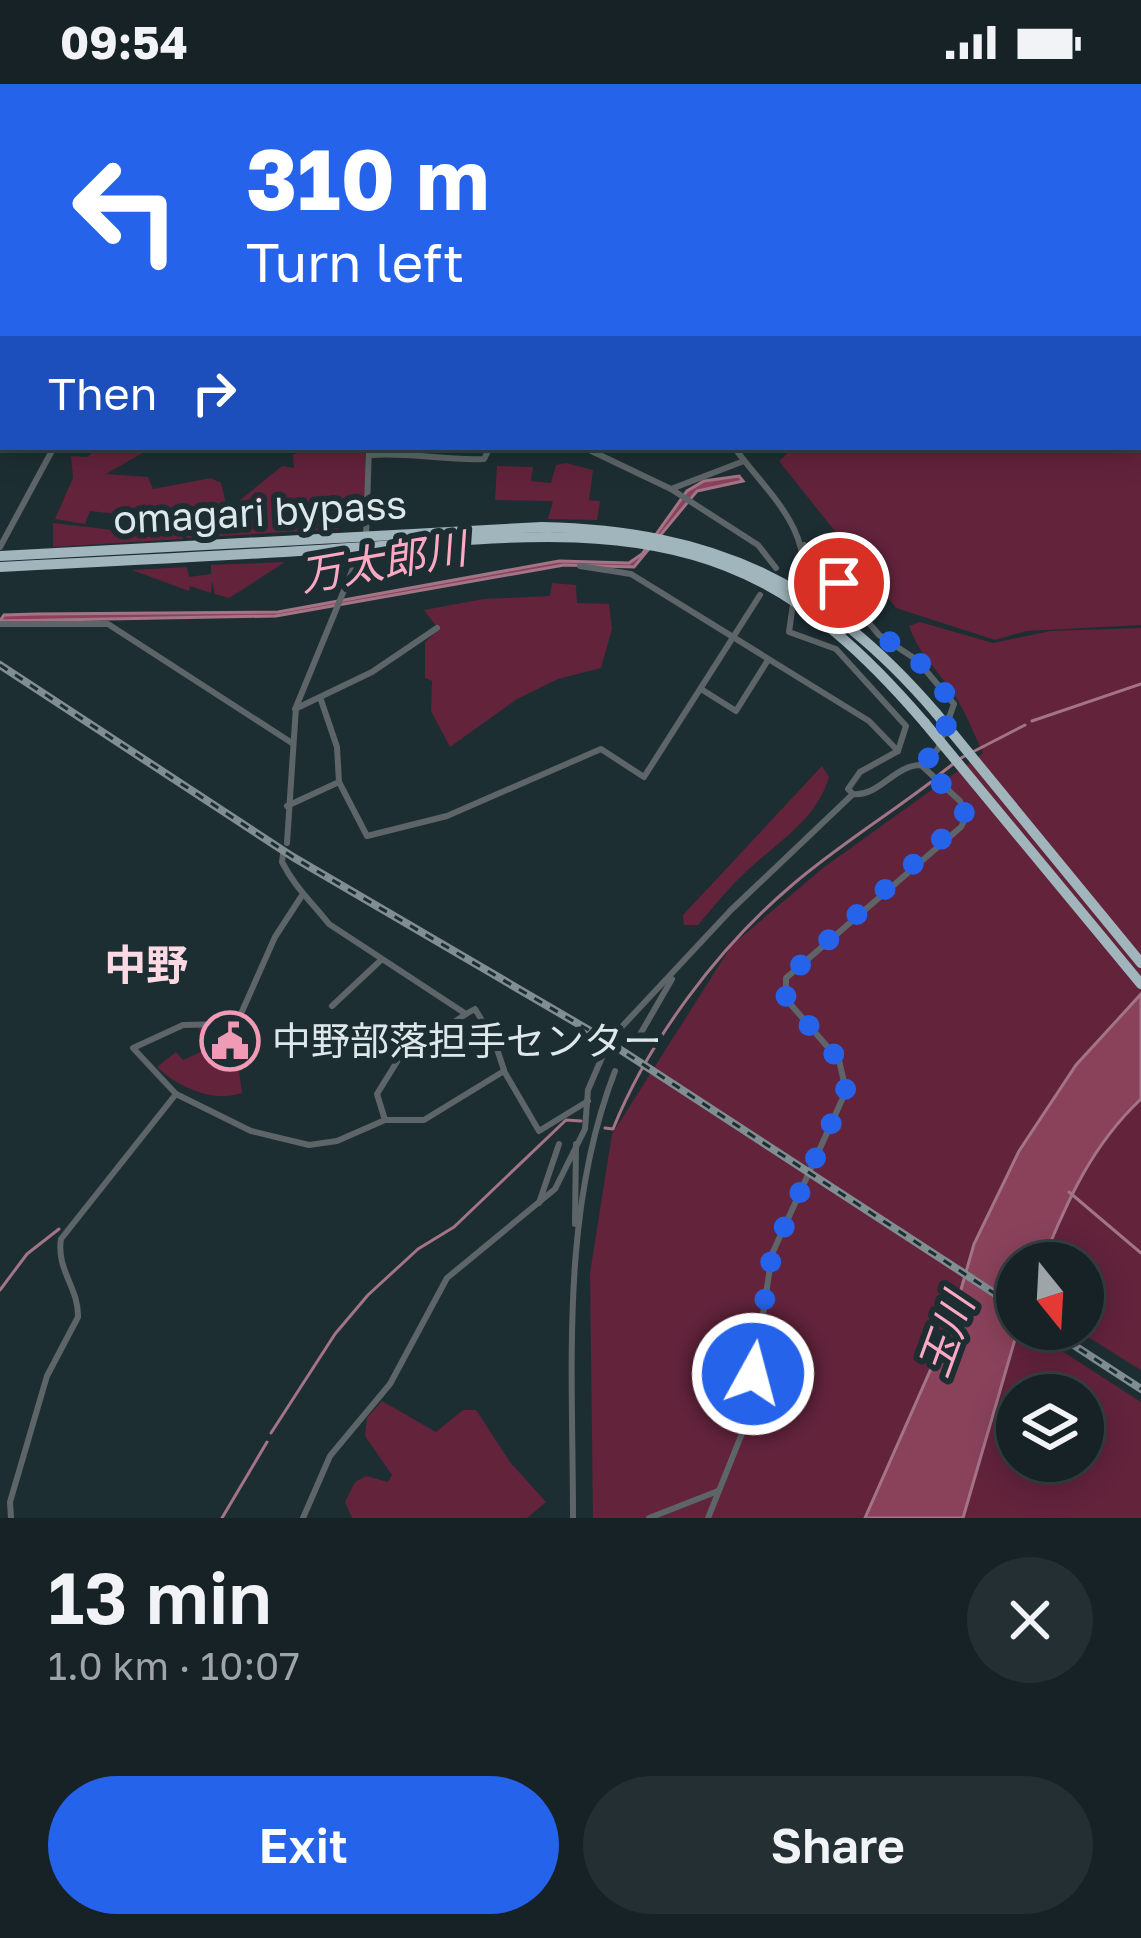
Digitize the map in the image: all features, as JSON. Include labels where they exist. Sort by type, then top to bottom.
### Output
[{"type":"highway","name":"omagari bypass","points":[[0,568],[46,560],[563,536],[655,541],[744,562],[800,589],[885,648],[1141,963]]},
{"type":"highway","name":"omagari bypass","points":[[655,541],[729,567],[794,603],[881,672],[1141,984]]},
{"type":"highway","name":"omagari bypass","points":[[0,556],[46,560]]},
{"type":"street","points":[[0,547],[52,450]]},
{"type":"street","points":[[287,843],[295,710],[364,542],[370,451],[449,454],[477,460],[487,450]]},
{"type":"street","points":[[589,450],[675,491],[758,545],[776,568]]},
{"type":"street","points":[[606,458],[609,450]]},
{"type":"street","points":[[736,450],[885,648],[917,659],[954,704],[938,749],[921,765],[898,771],[866,795],[848,789],[860,772],[898,751],[906,734],[904,719],[836,649],[789,632],[804,545]]},
{"type":"street","points":[[675,491],[744,461]]},
{"type":"street","points":[[580,566],[631,574],[869,721],[898,751]]},
{"type":"street","points":[[320,697],[337,747],[339,782],[367,836],[471,807],[601,748],[644,777],[760,595]]},
{"type":"street","points":[[0,624],[108,624],[292,742]]},
{"type":"street","points":[[295,710],[372,672],[437,628]]},
{"type":"street","points":[[701,689],[736,710],[768,660]]},
{"type":"street","points":[[708,1518],[747,1421],[772,1254],[846,1091],[839,1060],[786,999],[783,986],[797,965],[965,821],[960,801],[921,765]]},
{"type":"street","points":[[287,806],[339,782]]},
{"type":"street","points":[[615,1034],[731,910],[853,794]]},
{"type":"street","points":[[284,854],[282,862],[301,897],[381,960],[466,1014]]},
{"type":"street","points":[[301,897],[275,937],[240,1016],[228,1024],[183,1025],[134,1048],[176,1094],[289,1144],[337,1141],[385,1120],[424,1120],[504,1071]]},
{"type":"street","points":[[332,1006],[381,960]]},
{"type":"street","points":[[638,1038],[674,974]]},
{"type":"street","points":[[385,1120],[377,1094],[398,1060],[476,1009],[539,1131],[588,1101]]},
{"type":"street","points":[[303,1518],[330,1456],[390,1384],[447,1278],[555,1190],[585,1129],[588,1101],[606,1048]]},
{"type":"street","points":[[577,1228],[589,1148],[615,1071]]},
{"type":"street","points":[[11,1518],[10,1502],[34,1411],[79,1311],[60,1268],[61,1239],[176,1094]]},
{"type":"street","points":[[538,1206],[559,1144]]},
{"type":"street","points":[[573,1518],[577,1144]]},
{"type":"street","points":[[649,1518],[718,1491]]},
{"type":"shaded area","points":[[94,450],[148,450],[106,474],[148,477],[153,489],[211,478],[221,483],[226,504],[153,523],[145,504],[117,514],[90,511],[85,524],[55,519],[73,478],[71,456],[88,457]]},
{"type":"shaded area","points":[[302,450],[365,450],[366,494],[356,503],[333,507],[338,529],[187,538],[180,521],[233,506],[282,466],[294,468],[293,455]]},
{"type":"shaded area","points":[[791,450],[1141,450],[1141,625],[1026,631],[995,640],[896,608],[779,461]]},
{"type":"shaded area","points":[[556,465],[593,470],[589,500],[600,501],[597,520],[548,519],[553,501],[495,500],[497,466],[533,467],[531,481],[551,483]]},
{"type":"shaded area","points":[[176,522],[183,539],[53,547],[53,523],[113,530]]},
{"type":"shaded area","points":[[285,562],[229,598],[215,594],[212,581],[211,593],[190,586],[189,591],[132,570],[187,567],[189,577],[211,574],[211,565]]},
{"type":"shaded area","points":[[552,583],[576,585],[577,603],[609,604],[612,629],[601,668],[558,679],[517,699],[450,747],[431,711],[425,642],[439,630],[424,610],[483,599],[550,596]]},
{"type":"shaded area","points":[[920,622],[993,643],[1050,631],[1141,628],[1141,994],[1076,1065],[1019,1151],[974,1244],[952,1321],[865,1518],[593,1518],[590,1273],[612,1134],[732,945],[823,868],[983,753],[957,699],[912,634],[909,626]]},
{"type":"shaded area","points":[[822,766],[829,777],[806,817],[698,925],[684,925],[683,915]]},
{"type":"shaded area","points":[[199,1027],[220,1030],[223,1050],[236,1049],[242,1093],[219,1096],[196,1091],[157,1067],[176,1052],[183,1060],[203,1051]]},
{"type":"shaded area","points":[[1141,1099],[1141,1370],[1104,1347],[1104,1242],[1051,1242],[1082,1175]]},
{"type":"shaded area","points":[[1012,1350],[1061,1350],[1098,1374],[1005,1374]]},
{"type":"shaded area","points":[[1104,1378],[1141,1402],[1141,1518],[963,1518],[996,1405],[996,1482],[1104,1482]]},
{"type":"shaded area","points":[[382,1401],[436,1432],[463,1410],[476,1410],[510,1462],[546,1502],[527,1518],[352,1518],[345,1502],[355,1482],[366,1476],[388,1482],[392,1475],[365,1436],[367,1418]]},
{"type":"water","points":[[739,476],[743,481],[697,491],[634,567],[564,565],[276,616],[0,621],[4,615],[278,612],[559,561],[629,563],[642,554],[687,491],[704,481]]},
{"type":"water","name":"玉川","points":[[1141,994],[1141,1099],[1108,1135],[1082,1175],[1051,1242],[996,1242],[996,1350],[1012,1350],[1005,1374],[996,1374],[996,1405],[963,1518],[865,1518],[952,1321],[974,1244],[1019,1151],[1076,1065]]},
{"type":"waterway","points":[[1032,721],[1141,684]]},
{"type":"waterway","points":[[961,758],[1025,725]]},
{"type":"waterway","points":[[940,774],[953,764]]},
{"type":"waterway","points":[[605,1128],[613,1129],[666,1029],[737,938],[808,872],[931,782]]},
{"type":"waterway","points":[[271,1433],[335,1334],[368,1295],[418,1249],[454,1227],[566,1120],[581,1121]]},
{"type":"waterway","points":[[1069,1192],[1141,1253]]},
{"type":"waterway","points":[[0,1290],[27,1254],[59,1229]]},
{"type":"waterway","points":[[222,1518],[267,1442]]},
{"type":"railway","points":[[0,665],[293,857],[604,1039],[996,1294]]},
{"type":"railway","points":[[1081,1350],[1141,1389]]},
{"type":"place","name":"中野部落担手センター","points":[[230,1041]]},
{"type":"district","name":"中野","points":[[146,965]]},
{"type":"route","points":[[753,1374],[772,1254],[846,1091],[839,1060],[786,999],[786,978],[961,827],[966,817],[960,801],[921,765],[938,749],[954,704],[917,659],[879,635],[839,583]]},
{"type":"water label","name":"万太郎川","points":[[383,562]]}]
